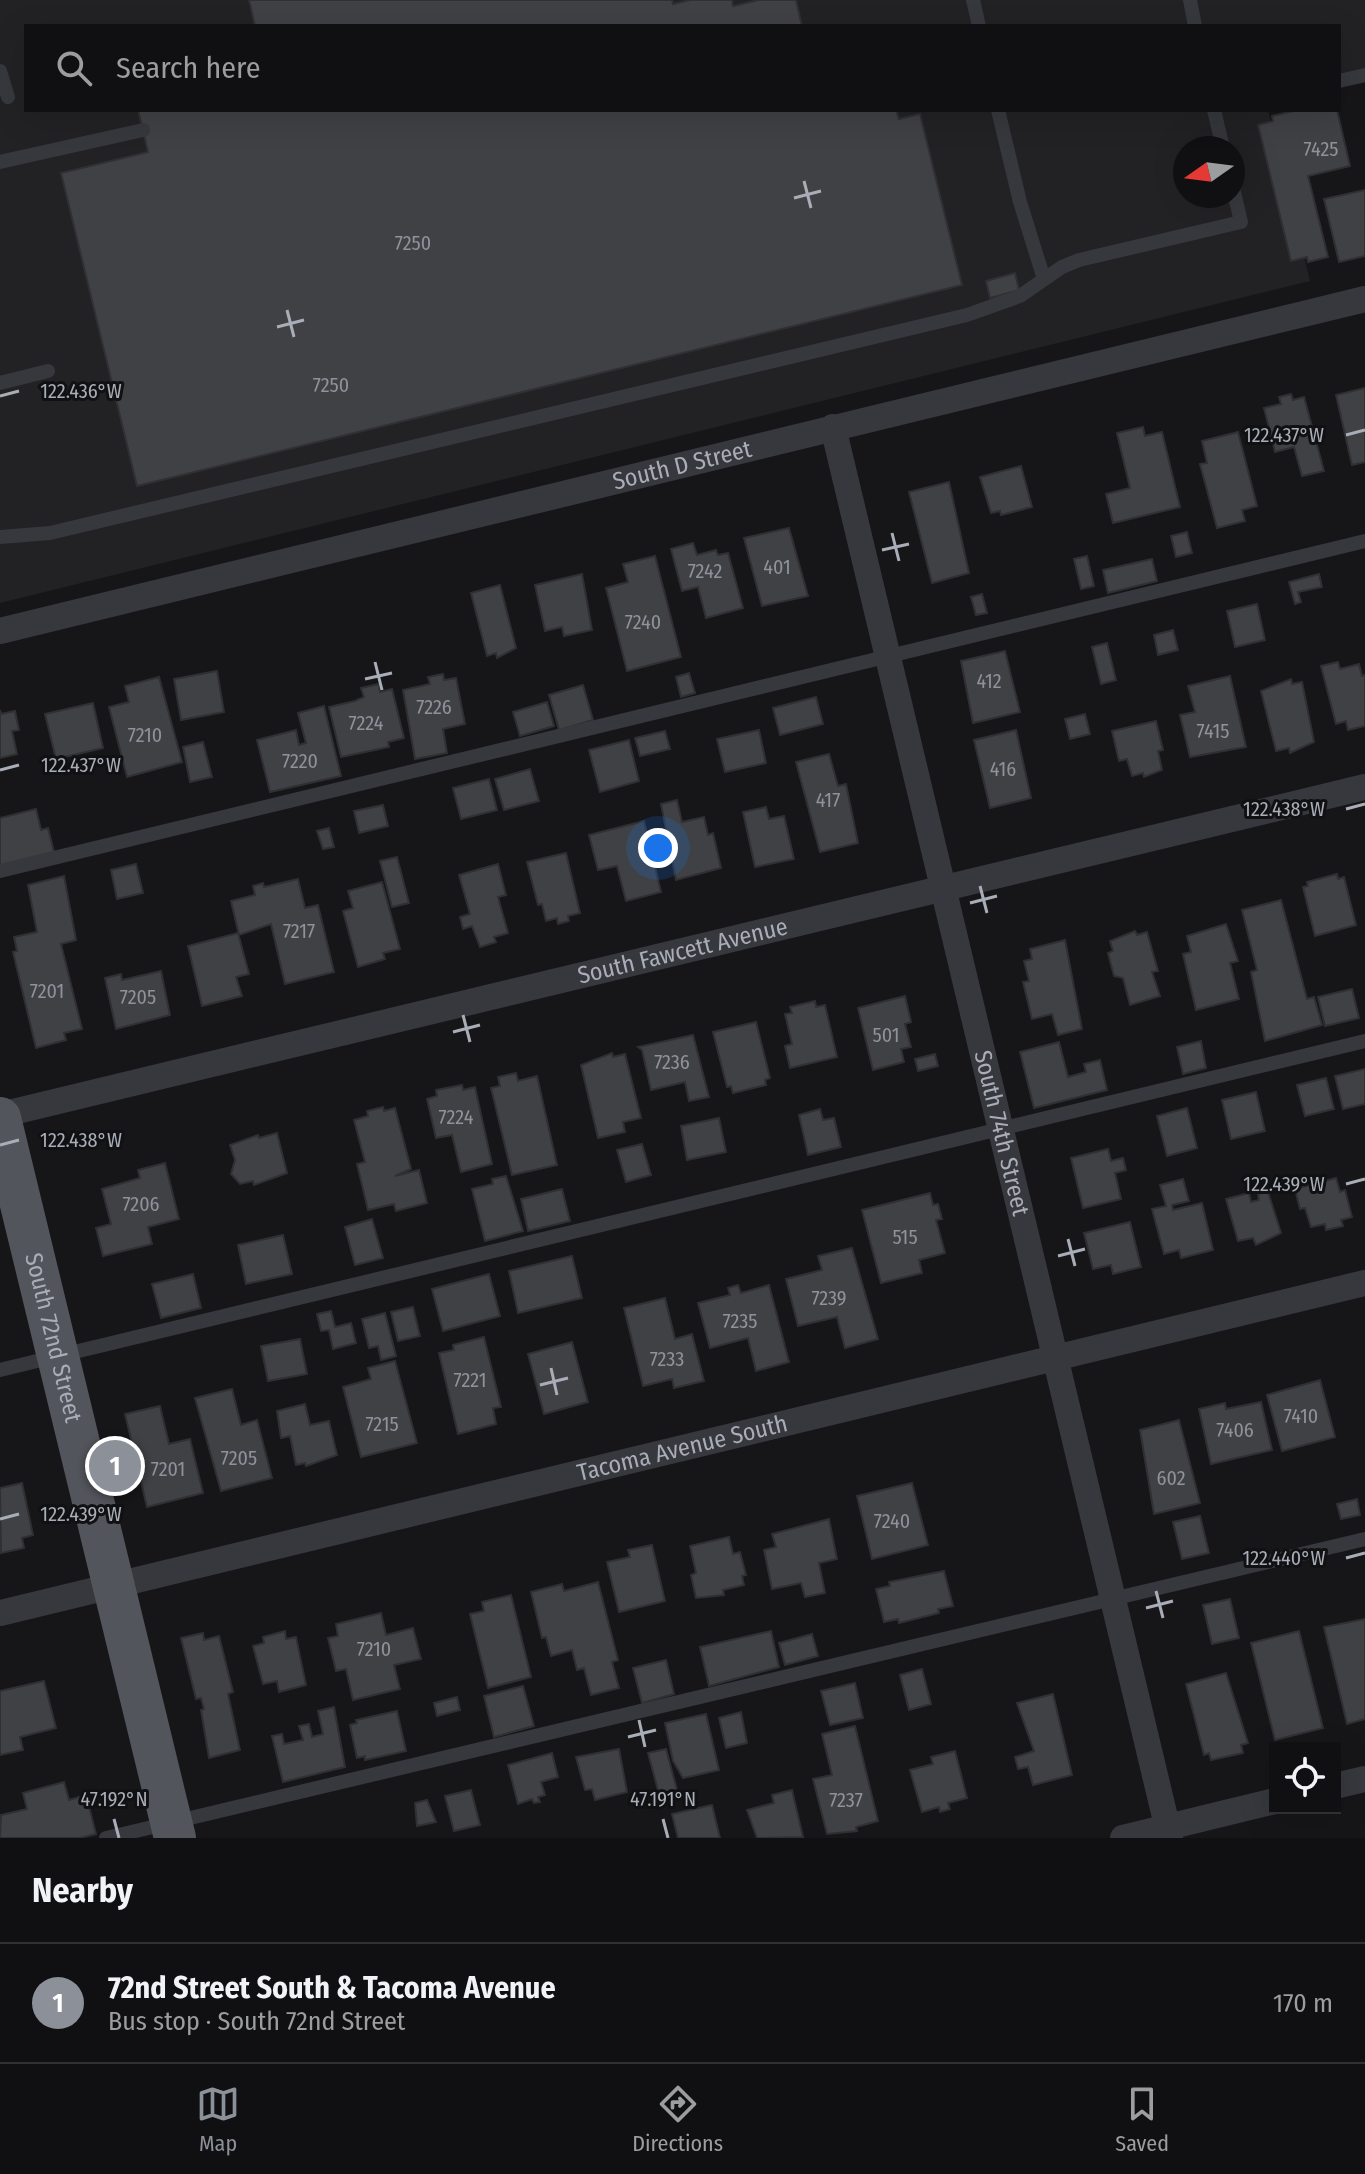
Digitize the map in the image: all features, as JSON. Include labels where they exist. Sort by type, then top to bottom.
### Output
[{"type":"main road","name":"South 72nd Street","points":[[0,1116],[173,1830]]},
{"type":"street","name":"South D Street","points":[[0,631],[1365,299]]},
{"type":"street","name":"South 74th Street","points":[[833,427],[1169,1833]]},
{"type":"street","name":"South Fawcett Avenue","points":[[0,1116],[1365,787]]},
{"type":"street","name":"Tacoma Avenue South","points":[[0,1613],[1365,1283]]},
{"type":"street","points":[[1341,1785],[1365,1779]]},
{"type":"street","points":[[1123,1838],[1169,1833],[1269,1803]]},
{"type":"lane","points":[[973,0],[979,24]]},
{"type":"lane","points":[[1190,0],[1195,24]]},
{"type":"lane","points":[[0,71],[8,97]]},
{"type":"lane","points":[[1341,81],[1365,75]]},
{"type":"lane","points":[[998,112],[1020,202],[1044,279]]},
{"type":"lane","points":[[1214,112],[1220,136]]},
{"type":"lane","points":[[0,162],[143,130]]},
{"type":"lane","points":[[0,537],[50,533],[956,318],[1020,296],[1079,260],[1241,222],[1238,208]]},
{"type":"lane","points":[[0,383],[48,371]]},
{"type":"lane","points":[[0,871],[1365,541]]},
{"type":"lane","points":[[0,1370],[1365,1041]]},
{"type":"lane","points":[[106,1838],[173,1830],[1365,1539]]},
{"type":"shaded area","points":[[0,0],[1365,0],[1365,69],[1341,75],[1341,24],[24,24],[24,112],[1268,112],[1310,281],[0,603]]},
{"type":"building","points":[[249,0],[672,0],[673,4],[690,0],[732,0],[733,6],[759,0],[796,0],[802,24],[255,24]]},
{"type":"building","points":[[138,112],[897,112],[899,119],[920,114],[962,285],[137,486],[61,173],[148,152]]},
{"type":"building","points":[[1289,112],[1337,112],[1350,166],[1308,176],[1328,257],[1308,262],[1307,257],[1291,261],[1258,125],[1273,121],[1272,116]]},
{"type":"building","points":[[1365,190],[1365,256],[1339,262],[1324,199]]},
{"type":"building","points":[[1015,273],[1019,290],[990,298],[986,281]]},
{"type":"building","points":[[1365,388],[1365,462],[1352,465],[1336,395]]},
{"type":"building","points":[[1291,394],[1293,400],[1304,397],[1324,471],[1302,476],[1294,447],[1275,452],[1264,408],[1281,404],[1279,397]]},
{"type":"building","points":[[1143,427],[1145,436],[1162,432],[1180,507],[1113,523],[1106,494],[1130,488],[1117,433]]},
{"type":"building","points":[[1238,432],[1257,506],[1242,510],[1245,521],[1217,528],[1200,464],[1207,463],[1202,441]]},
{"type":"building","points":[[1021,466],[1032,507],[1001,515],[1000,511],[991,513],[980,477]]},
{"type":"building","points":[[949,482],[969,573],[932,583],[909,492]]},
{"type":"building","points":[[789,528],[808,596],[762,606],[744,538]]},
{"type":"building","points":[[1187,532],[1192,553],[1176,557],[1171,536]]},
{"type":"building","points":[[693,543],[697,555],[716,550],[718,555],[728,553],[743,608],[706,618],[698,587],[682,591],[671,549]]},
{"type":"building","points":[[655,556],[681,657],[627,671],[606,588],[628,582],[623,564]]},
{"type":"building","points":[[1087,556],[1094,586],[1081,589],[1074,559]]},
{"type":"building","points":[[1152,559],[1157,581],[1108,593],[1103,570]]},
{"type":"building","points":[[582,574],[592,630],[564,636],[562,627],[545,631],[535,585]]},
{"type":"building","points":[[1319,574],[1322,587],[1298,592],[1301,602],[1295,604],[1289,582]]},
{"type":"building","points":[[500,585],[516,648],[497,658],[496,653],[487,656],[471,593]]},
{"type":"building","points":[[982,594],[987,613],[976,615],[971,597]]},
{"type":"building","points":[[1257,604],[1265,640],[1235,647],[1227,611]]},
{"type":"building","points":[[1173,630],[1178,650],[1158,655],[1154,635]]},
{"type":"building","points":[[1107,643],[1116,680],[1101,684],[1092,647]]},
{"type":"building","points":[[1005,651],[1020,712],[973,723],[961,661]]},
{"type":"building","points":[[1338,662],[1340,669],[1359,664],[1362,676],[1365,675],[1365,726],[1348,730],[1346,721],[1336,724],[1321,666]]},
{"type":"building","points":[[217,671],[224,712],[181,720],[174,679]]},
{"type":"building","points":[[689,673],[695,693],[681,697],[676,677]]},
{"type":"building","points":[[443,674],[444,680],[456,678],[465,724],[443,729],[447,753],[415,759],[403,690],[430,684],[428,677]]},
{"type":"building","points":[[1230,676],[1246,747],[1190,757],[1180,715],[1195,712],[1188,686]]},
{"type":"building","points":[[159,677],[182,762],[127,777],[109,707],[129,702],[125,686]]},
{"type":"building","points":[[1291,679],[1292,684],[1302,682],[1314,742],[1290,753],[1289,748],[1276,751],[1261,691]]},
{"type":"building","points":[[379,684],[380,692],[392,689],[404,738],[388,742],[389,747],[341,757],[329,707],[364,697],[361,688]]},
{"type":"building","points":[[583,685],[593,720],[559,730],[549,695]]},
{"type":"building","points":[[816,697],[823,724],[780,735],[773,708]]},
{"type":"building","points":[[547,702],[554,726],[520,736],[513,712]]},
{"type":"building","points":[[93,703],[103,748],[56,759],[45,714]]},
{"type":"building","points":[[324,706],[341,776],[270,792],[257,740],[296,730],[299,745],[306,743],[298,713]]},
{"type":"building","points":[[0,710],[1,714],[15,711],[19,730],[12,731],[17,754],[0,758]]},
{"type":"building","points":[[1085,714],[1090,734],[1070,739],[1065,719]]},
{"type":"building","points":[[1156,721],[1163,750],[1158,751],[1162,770],[1144,777],[1143,773],[1132,776],[1127,759],[1119,761],[1112,731]]},
{"type":"building","points":[[759,730],[766,763],[725,772],[717,739]]},
{"type":"building","points":[[1016,730],[1031,798],[990,808],[974,740]]},
{"type":"building","points":[[665,731],[670,749],[640,756],[635,738]]},
{"type":"building","points":[[629,740],[639,781],[600,792],[589,750]]},
{"type":"building","points":[[203,742],[212,777],[190,782],[183,747]]},
{"type":"building","points":[[829,754],[838,786],[846,784],[858,843],[820,852],[796,762]]},
{"type":"building","points":[[530,769],[539,801],[504,810],[495,779]]},
{"type":"building","points":[[489,779],[497,810],[461,819],[453,788]]},
{"type":"building","points":[[677,800],[682,822],[704,817],[708,835],[713,833],[721,868],[676,880],[661,804]]},
{"type":"building","points":[[383,805],[388,826],[359,833],[354,811]]},
{"type":"building","points":[[766,807],[769,819],[784,816],[794,859],[755,867],[743,812]]},
{"type":"building","points":[[36,809],[41,830],[48,828],[54,852],[0,866],[0,818]]},
{"type":"building","points":[[644,821],[661,892],[626,901],[617,866],[598,870],[589,835]]},
{"type":"building","points":[[329,828],[334,847],[323,849],[317,831]]},
{"type":"building","points":[[566,853],[580,913],[568,916],[569,921],[558,924],[557,918],[546,921],[542,904],[538,905],[527,862]]},
{"type":"building","points":[[397,857],[409,903],[392,907],[380,861]]},
{"type":"building","points":[[136,864],[143,893],[117,899],[111,870]]},
{"type":"building","points":[[498,864],[506,895],[498,897],[508,933],[494,937],[496,942],[480,947],[472,926],[463,929],[460,917],[470,914],[459,875]]},
{"type":"building","points":[[1337,874],[1338,879],[1344,877],[1356,925],[1315,936],[1303,887],[1308,886],[1307,882]]},
{"type":"building","points":[[64,876],[76,940],[61,944],[82,1029],[64,1033],[66,1040],[36,1048],[13,952],[17,951],[14,937],[37,932],[28,885]]},
{"type":"building","points":[[298,879],[305,908],[318,905],[334,972],[285,984],[271,924],[239,935],[231,901],[255,895],[253,886],[263,883],[264,887]]},
{"type":"building","points":[[382,882],[400,949],[383,953],[385,959],[358,967],[343,911],[353,908],[348,891]]},
{"type":"building","points":[[1281,900],[1307,999],[1314,997],[1322,1025],[1265,1041],[1251,972],[1257,970],[1242,910]]},
{"type":"building","points":[[1226,924],[1238,961],[1230,963],[1239,999],[1196,1010],[1183,954],[1191,952],[1187,936]]},
{"type":"building","points":[[1135,931],[1137,935],[1147,932],[1158,971],[1152,972],[1160,996],[1130,1005],[1123,978],[1114,976],[1108,953],[1113,951],[1110,941]]},
{"type":"building","points":[[238,933],[249,974],[236,977],[242,996],[202,1006],[188,946]]},
{"type":"building","points":[[1065,940],[1082,1029],[1058,1035],[1052,1014],[1032,1019],[1023,982],[1029,981],[1024,961],[1032,959],[1030,949]]},
{"type":"building","points":[[161,971],[170,1015],[116,1029],[105,978],[121,974],[122,980]]},
{"type":"building","points":[[1352,989],[1359,1018],[1325,1026],[1318,997]]},
{"type":"building","points":[[905,996],[911,1022],[905,1024],[911,1047],[901,1049],[904,1062],[873,1070],[858,1008]]},
{"type":"building","points":[[815,1001],[816,1007],[825,1005],[837,1057],[790,1068],[785,1046],[792,1044],[785,1014],[792,1013],[790,1007]]},
{"type":"building","points":[[756,1022],[770,1078],[765,1080],[766,1085],[733,1093],[731,1086],[727,1087],[713,1032]]},
{"type":"building","points":[[693,1035],[709,1097],[689,1101],[685,1082],[651,1090],[642,1050],[638,1047]]},
{"type":"building","points":[[1201,1041],[1206,1068],[1183,1074],[1177,1047]]},
{"type":"building","points":[[1059,1042],[1068,1077],[1086,1072],[1084,1064],[1100,1060],[1107,1090],[1034,1108],[1020,1052]]},
{"type":"building","points":[[612,1053],[613,1057],[625,1054],[641,1118],[623,1122],[625,1132],[598,1138],[581,1065]]},
{"type":"building","points":[[935,1054],[938,1066],[918,1071],[915,1059]]},
{"type":"building","points":[[1365,1069],[1365,1104],[1343,1109],[1335,1076]]},
{"type":"building","points":[[516,1073],[518,1081],[537,1076],[557,1165],[512,1175],[491,1088],[500,1086],[498,1077]]},
{"type":"building","points":[[1326,1078],[1334,1109],[1305,1116],[1297,1085]]},
{"type":"building","points":[[462,1085],[463,1090],[475,1087],[492,1164],[461,1172],[452,1135],[436,1138],[427,1099],[437,1096],[436,1090]]},
{"type":"building","points":[[1256,1092],[1265,1131],[1231,1139],[1222,1100]]},
{"type":"building","points":[[383,1107],[384,1111],[395,1108],[411,1169],[395,1176],[419,1170],[427,1203],[396,1211],[394,1204],[368,1210],[357,1164],[365,1162],[354,1120],[368,1116],[367,1111]]},
{"type":"building","points":[[1187,1108],[1197,1148],[1167,1156],[1157,1116]]},
{"type":"building","points":[[820,1109],[823,1120],[834,1118],[841,1147],[808,1155],[799,1115]]},
{"type":"building","points":[[719,1118],[726,1152],[687,1160],[681,1126]]},
{"type":"building","points":[[277,1133],[287,1173],[254,1185],[253,1181],[240,1184],[231,1174],[235,1160],[230,1145],[258,1135],[259,1138]]},
{"type":"building","points":[[642,1144],[651,1175],[626,1182],[617,1150]]},
{"type":"building","points":[[1108,1149],[1111,1161],[1123,1158],[1126,1170],[1115,1173],[1121,1199],[1083,1208],[1071,1158]]},
{"type":"building","points":[[165,1163],[179,1219],[148,1227],[152,1244],[103,1256],[96,1228],[111,1224],[102,1189],[140,1178],[138,1170]]},
{"type":"building","points":[[506,1176],[523,1231],[485,1241],[472,1189],[493,1184],[492,1179]]},
{"type":"building","points":[[1336,1178],[1340,1192],[1345,1190],[1352,1217],[1341,1220],[1343,1226],[1326,1230],[1325,1224],[1311,1227],[1305,1208],[1300,1209],[1295,1189]]},
{"type":"building","points":[[1183,1179],[1189,1201],[1172,1205],[1173,1210],[1202,1203],[1213,1250],[1181,1258],[1179,1250],[1164,1254],[1152,1209],[1166,1206],[1160,1185]]},
{"type":"building","points":[[562,1189],[570,1221],[528,1231],[521,1199]]},
{"type":"building","points":[[1268,1192],[1281,1233],[1256,1245],[1253,1238],[1238,1241],[1226,1199],[1249,1193],[1251,1202],[1259,1200],[1258,1194]]},
{"type":"building","points":[[930,1193],[933,1205],[938,1204],[942,1219],[936,1220],[945,1253],[919,1260],[922,1273],[881,1283],[862,1210]]},
{"type":"building","points":[[372,1219],[383,1258],[355,1265],[345,1227]]},
{"type":"building","points":[[1130,1222],[1141,1267],[1113,1274],[1111,1265],[1093,1269],[1084,1233]]},
{"type":"building","points":[[283,1235],[292,1274],[246,1284],[238,1245]]},
{"type":"building","points":[[852,1248],[878,1339],[845,1348],[837,1317],[798,1326],[786,1279],[822,1270],[818,1256]]},
{"type":"building","points":[[572,1256],[582,1298],[518,1313],[509,1271]]},
{"type":"building","points":[[193,1274],[201,1308],[161,1318],[152,1284]]},
{"type":"building","points":[[489,1274],[500,1316],[443,1331],[432,1289]]},
{"type":"building","points":[[738,1285],[741,1293],[769,1285],[789,1362],[756,1371],[748,1338],[710,1348],[698,1303],[730,1295],[728,1288]]},
{"type":"building","points":[[665,1298],[675,1339],[692,1334],[704,1381],[674,1388],[672,1379],[643,1386],[624,1308]]},
{"type":"building","points":[[413,1307],[420,1336],[398,1341],[391,1312]]},
{"type":"building","points":[[331,1311],[335,1327],[351,1323],[356,1343],[333,1349],[329,1330],[321,1331],[317,1314]]},
{"type":"building","points":[[385,1313],[396,1356],[381,1360],[378,1346],[369,1348],[362,1319]]},
{"type":"building","points":[[484,1337],[501,1407],[493,1408],[496,1424],[458,1434],[439,1353],[454,1350],[453,1345]]},
{"type":"building","points":[[300,1339],[307,1374],[268,1381],[261,1346]]},
{"type":"building","points":[[572,1342],[588,1402],[544,1414],[528,1354]]},
{"type":"building","points":[[395,1361],[417,1443],[361,1457],[343,1387],[371,1379],[368,1368]]},
{"type":"building","points":[[1320,1380],[1335,1437],[1282,1451],[1267,1395]]},
{"type":"building","points":[[232,1389],[241,1425],[257,1420],[272,1478],[221,1491],[195,1398]]},
{"type":"building","points":[[1261,1402],[1272,1450],[1211,1464],[1199,1409],[1225,1403],[1226,1409]]},
{"type":"building","points":[[305,1404],[310,1425],[329,1421],[337,1455],[306,1466],[305,1463],[296,1465],[290,1436],[281,1438],[277,1411]]},
{"type":"building","points":[[160,1406],[169,1444],[190,1439],[203,1493],[147,1507],[125,1414]]},
{"type":"building","points":[[1179,1420],[1200,1503],[1154,1514],[1140,1430]]},
{"type":"building","points":[[22,1483],[33,1535],[22,1538],[24,1548],[1,1553],[0,1488]]},
{"type":"building","points":[[912,1483],[928,1545],[872,1559],[857,1496]]},
{"type":"building","points":[[1357,1499],[1360,1515],[1341,1519],[1337,1504]]},
{"type":"building","points":[[1200,1516],[1209,1553],[1182,1559],[1173,1522]]},
{"type":"building","points":[[829,1519],[837,1559],[819,1563],[825,1593],[805,1597],[801,1583],[772,1589],[764,1550],[776,1547],[772,1534]]},
{"type":"building","points":[[729,1537],[733,1554],[740,1552],[746,1575],[742,1576],[744,1585],[723,1590],[724,1595],[696,1598],[691,1575],[696,1573],[690,1546]]},
{"type":"building","points":[[652,1545],[665,1601],[619,1612],[607,1562],[630,1557],[628,1550]]},
{"type":"building","points":[[944,1571],[953,1606],[938,1609],[939,1613],[899,1623],[898,1619],[884,1622],[876,1589],[890,1586],[889,1582]]},
{"type":"building","points":[[598,1582],[618,1660],[612,1662],[619,1688],[591,1695],[584,1668],[577,1670],[572,1650],[551,1656],[546,1637],[542,1638],[531,1592],[562,1584],[564,1591]]},
{"type":"building","points":[[511,1595],[531,1677],[488,1688],[470,1614],[484,1611],[482,1602]]},
{"type":"building","points":[[1230,1599],[1239,1638],[1212,1644],[1203,1605]]},
{"type":"building","points":[[381,1613],[386,1635],[413,1628],[421,1659],[394,1665],[400,1689],[353,1700],[346,1669],[336,1671],[328,1638],[338,1636],[336,1624]]},
{"type":"building","points":[[1365,1619],[1365,1719],[1347,1724],[1324,1627]]},
{"type":"building","points":[[285,1631],[286,1639],[296,1637],[306,1685],[279,1692],[277,1681],[263,1684],[253,1646],[264,1643],[263,1637]]},
{"type":"building","points":[[771,1631],[779,1667],[709,1686],[700,1647]]},
{"type":"building","points":[[1299,1631],[1323,1728],[1275,1740],[1251,1643]]},
{"type":"building","points":[[203,1633],[204,1640],[219,1636],[233,1692],[228,1694],[240,1750],[209,1758],[201,1710],[204,1709],[201,1698],[196,1699],[181,1638]]},
{"type":"building","points":[[812,1634],[818,1656],[785,1665],[779,1643]]},
{"type":"building","points":[[666,1660],[674,1694],[642,1703],[633,1668]]},
{"type":"building","points":[[922,1669],[931,1704],[909,1710],[900,1675]]},
{"type":"building","points":[[1226,1673],[1248,1743],[1241,1745],[1243,1753],[1211,1760],[1209,1753],[1204,1755],[1186,1684]]},
{"type":"building","points":[[44,1681],[56,1728],[20,1737],[23,1750],[0,1755],[0,1691]]},
{"type":"building","points":[[855,1683],[863,1718],[830,1725],[821,1691]]},
{"type":"building","points":[[523,1686],[534,1726],[494,1737],[484,1696]]},
{"type":"building","points":[[1053,1694],[1072,1775],[1033,1785],[1028,1767],[1018,1769],[1015,1757],[1034,1751],[1017,1703]]},
{"type":"building","points":[[457,1697],[460,1710],[437,1716],[434,1703]]},
{"type":"building","points":[[334,1707],[345,1767],[283,1782],[272,1736],[282,1734],[284,1744],[303,1740],[299,1726],[309,1724],[312,1737],[323,1734],[318,1711]]},
{"type":"building","points":[[397,1711],[406,1751],[365,1760],[365,1756],[357,1758],[350,1725],[357,1723],[356,1720]]},
{"type":"building","points":[[741,1712],[747,1743],[726,1748],[719,1718]]},
{"type":"building","points":[[706,1714],[719,1770],[683,1778],[673,1761],[665,1723]]},
{"type":"building","points":[[855,1726],[878,1821],[856,1827],[857,1831],[827,1834],[813,1779],[832,1775],[822,1734]]},
{"type":"building","points":[[619,1749],[627,1792],[595,1800],[592,1789],[585,1790],[576,1757]]},
{"type":"building","points":[[666,1749],[677,1790],[659,1794],[648,1753]]},
{"type":"building","points":[[955,1751],[967,1798],[948,1803],[950,1809],[940,1812],[939,1807],[922,1812],[910,1770],[933,1764],[931,1757]]},
{"type":"building","points":[[552,1753],[558,1777],[541,1782],[545,1795],[538,1797],[540,1802],[534,1803],[532,1799],[518,1804],[508,1765]]},
{"type":"building","points":[[64,1782],[69,1800],[86,1795],[96,1834],[80,1838],[0,1838],[1,1815],[27,1809],[23,1793]]},
{"type":"building","points":[[471,1790],[480,1825],[454,1831],[445,1796]]},
{"type":"building","points":[[792,1790],[803,1837],[757,1838],[747,1810],[774,1803],[772,1795]]},
{"type":"building","points":[[427,1800],[436,1822],[417,1826],[415,1803]]},
{"type":"building","points":[[712,1805],[720,1838],[678,1838],[672,1814]]},
{"type":"place","name":"72nd Street South & Tacoma Avenue","points":[[115,1466]]}]
